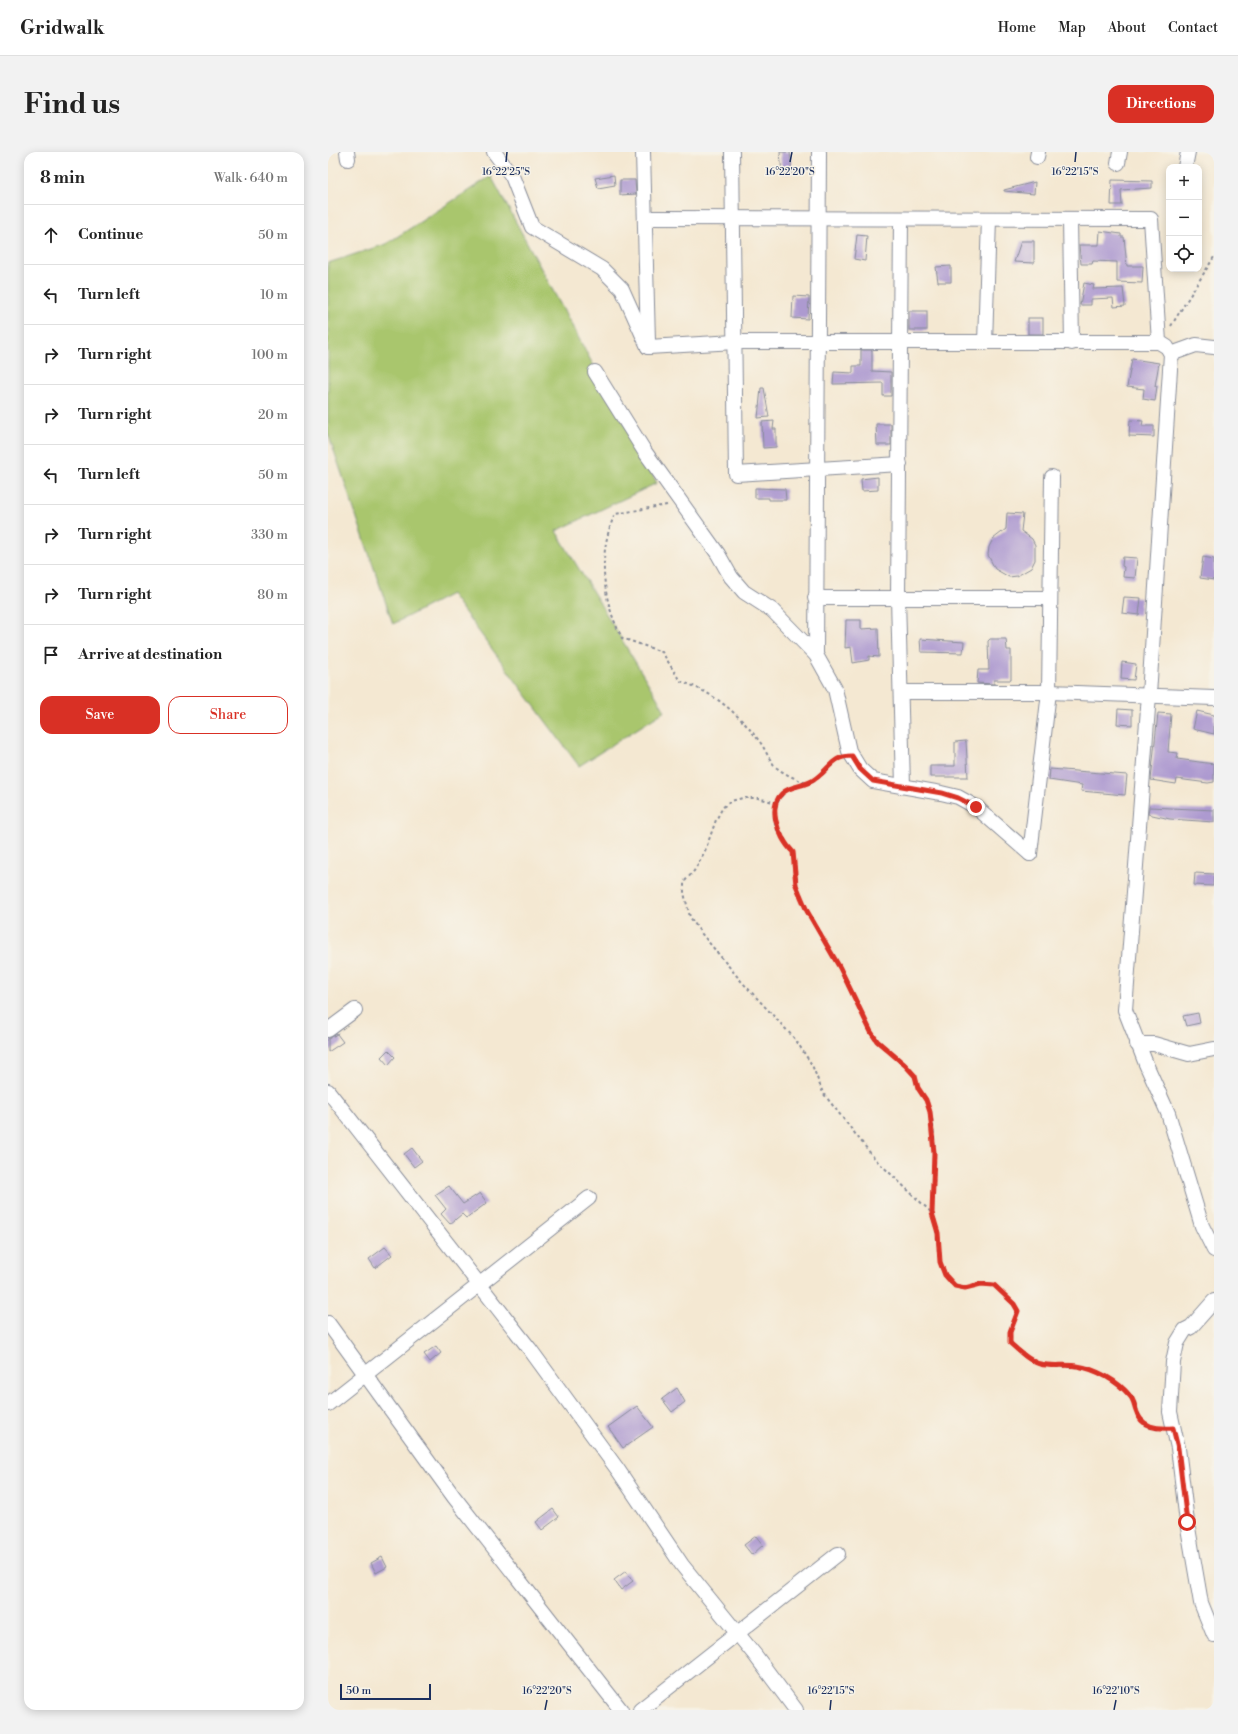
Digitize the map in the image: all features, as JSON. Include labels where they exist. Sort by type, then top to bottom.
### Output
[{"type":"street","points":[[494,152],[512,176],[532,227],[602,269],[612,279],[622,290],[648,347]]},
{"type":"street","points":[[642,152],[648,347]]},
{"type":"street","points":[[732,152],[736,474],[900,464]]},
{"type":"street","points":[[816,655],[815,598],[820,218],[819,152]]},
{"type":"street","points":[[1186,164],[1188,152]]},
{"type":"street","points":[[645,218],[1151,219],[1160,343]]},
{"type":"street","points":[[901,219],[898,598],[903,786]]},
{"type":"street","points":[[985,342],[989,219]]},
{"type":"street","points":[[1070,219],[1072,343]]},
{"type":"street","points":[[648,347],[735,342],[1160,343],[1167,347],[1170,354],[1149,695],[1125,1010],[1137,1044],[1168,1112],[1202,1226],[1214,1250]]},
{"type":"street","points":[[1170,354],[1196,345],[1214,347]]},
{"type":"street","points":[[595,372],[645,452],[718,554],[731,577],[744,592],[772,610],[816,655],[835,689],[849,751],[860,769],[873,781],[947,794],[976,807],[1030,854],[1049,692],[1052,477]]},
{"type":"street","points":[[815,598],[1050,598]]},
{"type":"street","points":[[900,692],[1049,692],[1214,698]]},
{"type":"street","points":[[328,1030],[355,1010]]},
{"type":"street","points":[[1137,1044],[1154,1044],[1189,1054],[1214,1049]]},
{"type":"street","points":[[328,1091],[529,1348],[609,1457],[682,1565],[738,1633],[796,1710]]},
{"type":"street","points":[[328,1404],[589,1198]]},
{"type":"street","points":[[1214,1301],[1191,1327],[1185,1330],[1177,1344],[1173,1362],[1170,1412],[1178,1448],[1187,1522],[1201,1603],[1214,1635]]},
{"type":"street","points":[[328,1322],[454,1497],[621,1710]]},
{"type":"street","points":[[640,1710],[838,1554]]},
{"type":"path","points":[[1160,343],[1214,257]]},
{"type":"path","points":[[683,504],[664,505],[615,514],[609,527],[602,574],[612,620],[622,638],[662,652],[680,681],[695,686],[717,698],[736,713],[762,744],[776,767],[785,774],[806,784]]},
{"type":"path","points":[[852,756],[838,757],[825,772],[806,784],[789,789],[777,803],[775,817],[777,830],[782,835],[786,846],[793,852],[796,885],[807,911],[840,968],[871,1032],[877,1041],[905,1065],[915,1076],[918,1088],[926,1100],[930,1112],[934,1153],[932,1213],[938,1233],[940,1262],[949,1281],[955,1286],[965,1288],[981,1284],[994,1285],[1014,1304],[1018,1311],[1010,1332],[1010,1343],[1026,1357],[1040,1364],[1077,1366],[1092,1369],[1108,1378],[1130,1396],[1139,1418],[1151,1427],[1158,1429],[1173,1428]]},
{"type":"path","points":[[777,803],[758,798],[743,798],[731,801],[723,807],[716,820],[705,851],[694,870],[684,882],[684,893],[690,917],[701,933],[741,980],[795,1039],[812,1065],[823,1093],[875,1159],[932,1213]]},
{"type":"green space","points":[[491,176],[657,483],[556,531],[665,711],[579,766],[451,594],[393,624],[328,433],[328,263],[386,244]]},
{"type":"building","points":[[780,152],[790,152],[792,173],[782,174]]},
{"type":"building","points":[[614,175],[615,185],[598,188],[595,178]]},
{"type":"building","points":[[620,180],[635,180],[636,194],[620,195]]},
{"type":"building","points":[[1112,180],[1152,181],[1152,188],[1121,190],[1122,205],[1111,205]]},
{"type":"building","points":[[1035,182],[1034,194],[1004,191],[1004,190]]},
{"type":"building","points":[[1100,231],[1121,234],[1121,237],[1124,237],[1127,266],[1143,266],[1142,283],[1117,282],[1117,262],[1093,261],[1092,264],[1081,264],[1079,245],[1099,245]]},
{"type":"building","points":[[857,235],[867,236],[865,261],[854,259]]},
{"type":"building","points":[[1021,241],[1034,241],[1034,263],[1014,262]]},
{"type":"building","points":[[951,266],[951,282],[938,282],[936,267]]},
{"type":"building","points":[[1084,283],[1094,285],[1093,289],[1123,288],[1125,306],[1114,307],[1113,298],[1091,299],[1091,305],[1080,305]]},
{"type":"building","points":[[793,296],[809,297],[808,319],[792,318]]},
{"type":"building","points":[[909,311],[927,311],[927,330],[909,330]]},
{"type":"building","points":[[1028,318],[1043,318],[1043,334],[1028,334]]},
{"type":"building","points":[[861,350],[872,350],[872,371],[891,372],[891,396],[883,396],[883,383],[833,384],[834,372],[853,373],[853,366],[861,366]]},
{"type":"building","points":[[1132,359],[1159,363],[1155,386],[1157,386],[1155,401],[1143,399],[1144,389],[1127,387]]},
{"type":"building","points":[[761,388],[764,388],[769,417],[758,418]]},
{"type":"building","points":[[1130,420],[1143,421],[1142,426],[1154,426],[1154,437],[1129,436]]},
{"type":"building","points":[[774,421],[773,429],[776,429],[776,447],[763,448],[762,422]]},
{"type":"building","points":[[876,424],[891,424],[891,445],[877,445]]},
{"type":"building","points":[[878,477],[878,490],[862,491],[861,479]]},
{"type":"building","points":[[755,488],[785,489],[786,500],[755,498]]},
{"type":"building","points":[[1007,513],[1023,514],[1021,531],[1032,539],[1035,545],[1035,560],[1031,568],[1017,576],[1009,577],[995,569],[988,555],[989,547],[993,539],[1006,529]]},
{"type":"building","points":[[1123,557],[1137,558],[1135,578],[1123,577]]},
{"type":"building","points":[[1203,557],[1214,559],[1214,580],[1200,578]]},
{"type":"building","points":[[1124,597],[1141,598],[1139,615],[1122,613]]},
{"type":"building","points":[[846,620],[861,620],[861,629],[878,628],[879,657],[869,656],[869,660],[853,663],[851,647],[845,648]]},
{"type":"building","points":[[920,639],[964,642],[963,653],[921,652]]},
{"type":"building","points":[[990,639],[1006,639],[1007,650],[1011,650],[1011,680],[994,680],[994,684],[977,683],[978,670],[989,670],[988,641]]},
{"type":"building","points":[[1122,662],[1136,664],[1134,680],[1121,679]]},
{"type":"building","points":[[1118,709],[1132,710],[1132,725],[1117,724]]},
{"type":"building","points":[[1197,711],[1214,715],[1214,734],[1193,729]]},
{"type":"building","points":[[1158,713],[1171,714],[1168,752],[1178,753],[1177,759],[1214,764],[1214,782],[1208,783],[1177,779],[1176,784],[1151,780]]},
{"type":"building","points":[[966,741],[968,777],[930,777],[930,766],[955,766],[955,742]]},
{"type":"building","points":[[1050,769],[1127,775],[1125,795],[1081,791],[1082,785],[1049,780]]},
{"type":"building","points":[[1149,807],[1214,810],[1214,822],[1170,819],[1148,814]]},
{"type":"building","points":[[1195,873],[1214,874],[1213,886],[1194,885]]},
{"type":"building","points":[[1198,1013],[1200,1023],[1186,1026],[1183,1016]]},
{"type":"building","points":[[337,1034],[343,1042],[328,1052],[328,1039]]},
{"type":"building","points":[[388,1050],[395,1057],[388,1065],[381,1057]]},
{"type":"building","points":[[412,1148],[422,1161],[414,1167],[404,1154]]},
{"type":"building","points":[[449,1186],[463,1204],[480,1193],[487,1203],[466,1218],[462,1214],[450,1224],[441,1214],[446,1209],[435,1195]]},
{"type":"building","points":[[385,1247],[392,1255],[375,1268],[369,1259]]},
{"type":"building","points":[[436,1346],[441,1353],[430,1362],[424,1354]]},
{"type":"building","points":[[677,1388],[685,1402],[672,1412],[662,1399]]},
{"type":"building","points":[[637,1406],[653,1427],[623,1448],[608,1427]]},
{"type":"building","points":[[553,1509],[559,1517],[542,1530],[536,1522]]},
{"type":"building","points":[[756,1536],[763,1545],[752,1555],[744,1545]]},
{"type":"building","points":[[382,1557],[387,1567],[376,1573],[371,1563]]},
{"type":"building","points":[[626,1571],[633,1581],[621,1590],[614,1580]]},
{"type":"route","points":[[976,807],[958,798],[942,793],[873,781],[860,769],[852,756],[844,756],[838,757],[825,772],[813,781],[789,789],[783,794],[778,800],[775,817],[777,830],[782,835],[786,846],[793,852],[796,885],[802,895],[807,911],[840,968],[850,992],[871,1032],[877,1041],[905,1065],[915,1076],[918,1088],[926,1100],[930,1112],[934,1153],[932,1213],[938,1233],[940,1262],[945,1275],[955,1286],[965,1288],[981,1284],[994,1285],[1014,1304],[1018,1311],[1010,1332],[1010,1343],[1026,1357],[1040,1364],[1077,1366],[1092,1369],[1108,1378],[1130,1396],[1134,1402],[1139,1418],[1151,1427],[1158,1429],[1173,1428],[1178,1448],[1187,1522]]}]
